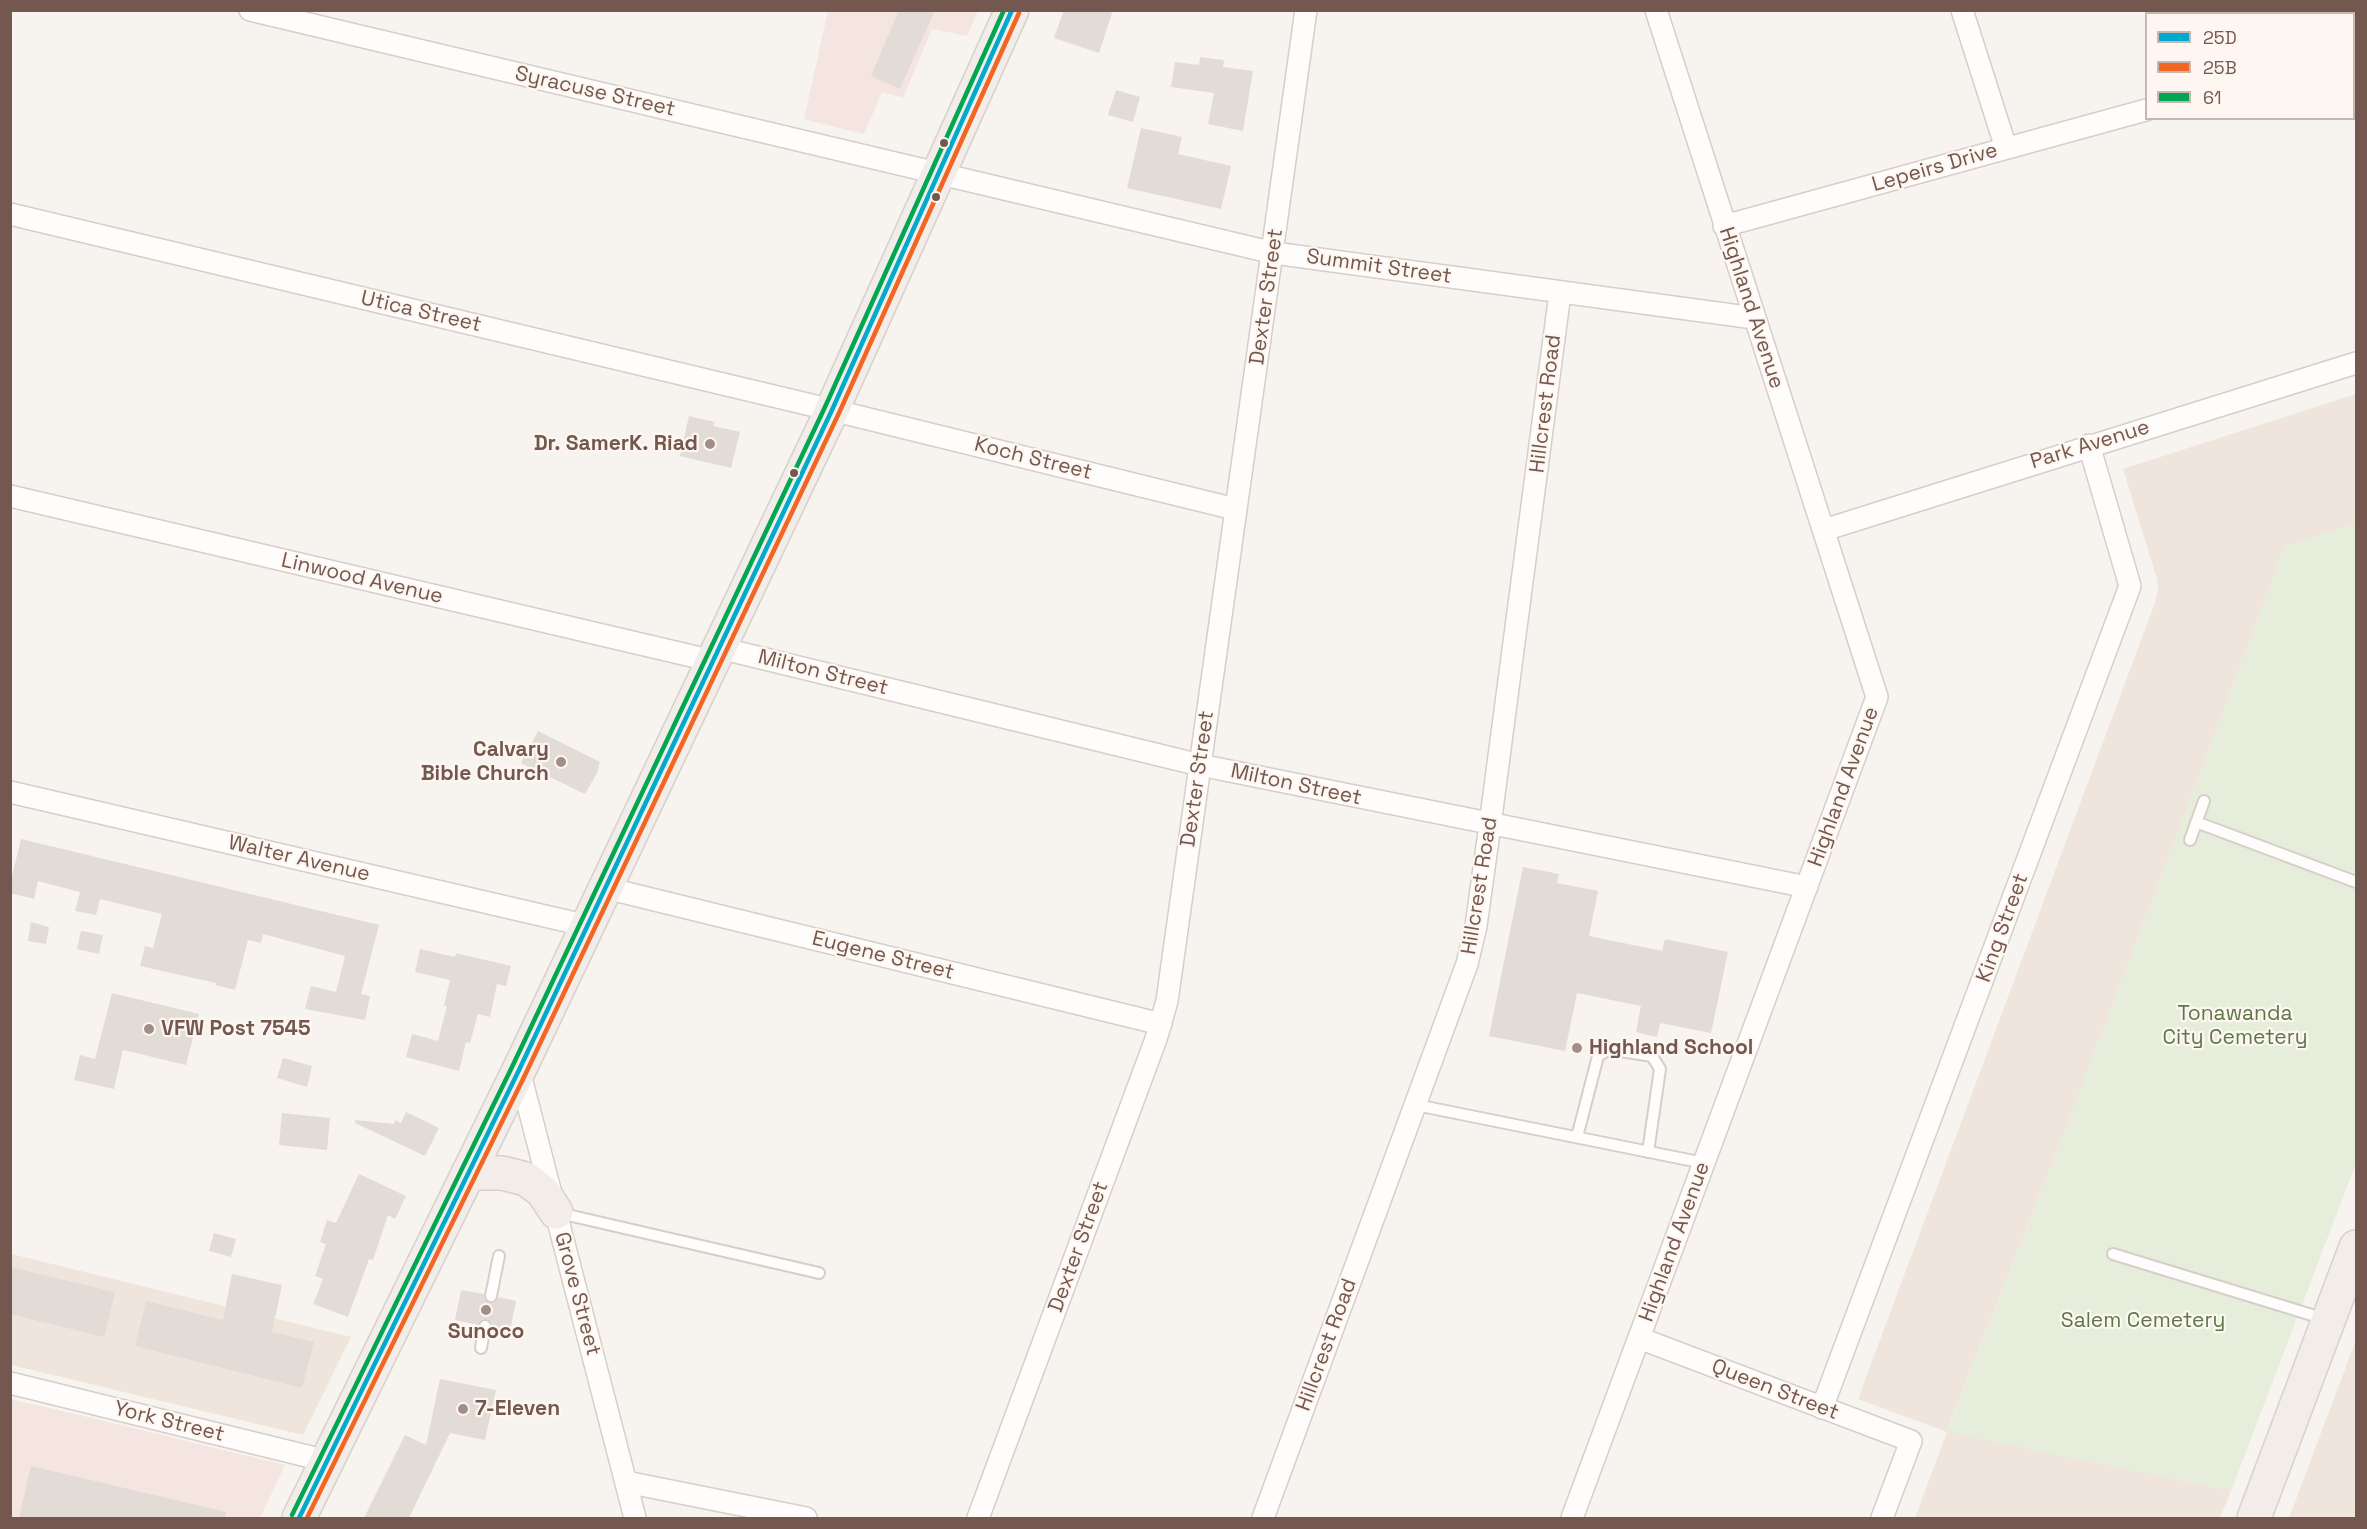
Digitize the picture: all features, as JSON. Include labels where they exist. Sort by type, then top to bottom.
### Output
[{"type":"main road","points":[[299,1518],[519,1070],[717,655],[832,410],[1012,10]]},
{"type":"main road","points":[[468,1173],[502,1173],[526,1179],[543,1192],[556,1212]]},
{"type":"main road","points":[[2254,1518],[2356,1247]]},
{"type":"street","name":"Syracuse Street","points":[[250,10],[939,173]]},
{"type":"street","name":"Dexter Street","points":[[978,1518],[1161,1024],[1167,1001],[1235,508],[1274,253],[1306,10]]},
{"type":"street","name":"Highland Avenue","points":[[1572,1518],[1877,697],[1656,10]]},
{"type":"street","points":[[1962,10],[2006,148]]},
{"type":"street","name":"Lepeirs Drive","points":[[1724,226],[2145,110]]},
{"type":"street","name":"Summit Street","points":[[939,173],[1274,253],[1754,318]]},
{"type":"street","name":"Utica Street","points":[[10,214],[832,410]]},
{"type":"street","name":"Hillcrest Road","points":[[1263,1518],[1467,964],[1476,926],[1490,825],[1560,292]]},
{"type":"street","name":"Park Avenue","points":[[1824,530],[2356,363]]},
{"type":"street","name":"Koch Street","points":[[832,410],[1235,508]]},
{"type":"street","name":"King Street","points":[[1822,1408],[2130,586],[2089,445]]},
{"type":"street","name":"Linwood Avenue","points":[[10,496],[717,655]]},
{"type":"street","name":"Milton Street","points":[[717,655],[1200,765],[1807,887]]},
{"type":"street","name":"Walter Avenue","points":[[10,792],[588,926]]},
{"type":"street","name":"Eugene Street","points":[[606,888],[1161,1024]]},
{"type":"street","name":"Grove Street","points":[[519,1070],[635,1518]]},
{"type":"street","name":"Queen Street","points":[[1639,1338],[1911,1441],[1882,1518]]},
{"type":"street","name":"York Street","points":[[10,1383],[327,1461]]},
{"type":"street","points":[[626,1482],[806,1518]]},
{"type":"lane","points":[[2190,840],[2204,801]]},
{"type":"lane","points":[[2196,822],[2356,882]]},
{"type":"lane","points":[[1577,1137],[1598,1056],[1610,1049],[1652,1056],[1660,1069],[1648,1152]]},
{"type":"lane","points":[[1416,1105],[1704,1163]]},
{"type":"lane","points":[[556,1212],[819,1273]]},
{"type":"lane","points":[[2113,1254],[2328,1320]]},
{"type":"lane","points":[[491,1296],[499,1256]]},
{"type":"lane","points":[[481,1348],[485,1326]]},
{"type":"shaded area","points":[[828,11],[978,11],[967,36],[932,29],[903,98],[882,92],[864,134],[804,119]]},
{"type":"shaded area","points":[[2356,394],[2356,523],[2285,547],[2070,1118],[1947,1431],[2231,1491],[2220,1518],[1915,1518],[1947,1432],[1858,1399],[2156,600],[2157,579],[2123,469]]},
{"type":"shaded area","points":[[11,1254],[351,1337],[303,1435],[11,1365]]},
{"type":"shaded area","points":[[2356,1340],[2356,1518],[2289,1518]]},
{"type":"shaded area","points":[[11,1399],[285,1465],[260,1518],[11,1518]]},
{"type":"green space","points":[[2356,523],[2356,1163],[2231,1491],[1947,1432],[2070,1118],[2285,547]]},
{"type":"building","points":[[899,10],[935,10],[900,89],[871,76]]},
{"type":"building","points":[[1064,10],[1113,10],[1099,53],[1054,38]]},
{"type":"building","points":[[1200,57],[1224,60],[1223,67],[1253,71],[1243,131],[1208,124],[1214,93],[1171,87],[1175,62],[1199,65]]},
{"type":"building","points":[[1116,90],[1140,97],[1133,122],[1108,115]]},
{"type":"building","points":[[1141,128],[1182,137],[1178,154],[1231,166],[1221,209],[1127,188]]},
{"type":"building","name":"Dr. SamerK. Riad","points":[[689,416],[715,422],[713,426],[740,432],[731,468],[680,456]]},
{"type":"building","name":"Calvary Bible Church","points":[[538,731],[600,762],[597,773],[585,794],[521,763]]},
{"type":"building","points":[[21,839],[379,925],[361,994],[370,996],[365,1020],[305,1009],[311,986],[336,992],[345,956],[263,934],[261,943],[248,940],[235,990],[215,985],[216,983],[140,966],[145,946],[153,948],[162,914],[100,899],[96,915],[75,911],[80,892],[38,881],[34,899],[10,893]]},
{"type":"building","points":[[1523,867],[1559,874],[1557,883],[1598,891],[1589,936],[1662,951],[1665,939],[1728,952],[1711,1033],[1660,1023],[1657,1037],[1636,1032],[1641,1006],[1577,993],[1565,1051],[1489,1036]]},
{"type":"building","points":[[31,922],[49,927],[46,944],[28,941]]},
{"type":"building","points":[[81,931],[103,935],[99,954],[77,949]]},
{"type":"building","points":[[420,949],[455,957],[456,953],[511,966],[506,986],[497,984],[490,1017],[478,1014],[470,1043],[466,1042],[459,1071],[406,1057],[412,1034],[438,1041],[447,1006],[444,1006],[450,980],[415,972]]},
{"type":"building","name":"VFW Post 7545","points":[[112,993],[199,1014],[186,1065],[123,1050],[114,1089],[74,1080],[80,1055],[95,1059]]},
{"type":"building","points":[[283,1058],[312,1066],[307,1087],[277,1078]]},
{"type":"building","points":[[406,1112],[439,1128],[425,1156],[355,1123],[355,1120],[394,1124],[395,1120],[401,1123]]},
{"type":"building","points":[[282,1113],[330,1118],[327,1150],[279,1145]]},
{"type":"building","points":[[359,1174],[406,1196],[395,1219],[388,1215],[373,1260],[369,1259],[348,1317],[313,1304],[323,1279],[315,1276],[326,1244],[320,1242],[327,1220],[336,1223]]},
{"type":"building","points":[[214,1233],[236,1239],[231,1257],[209,1251]]},
{"type":"building","points":[[10,1267],[115,1292],[104,1337],[10,1314]]},
{"type":"building","points":[[232,1274],[282,1285],[272,1332],[314,1342],[302,1388],[135,1346],[146,1301],[223,1320]]},
{"type":"building","name":"Sunoco","points":[[461,1290],[484,1294],[484,1299],[489,1303],[494,1303],[498,1297],[516,1301],[510,1331],[492,1328],[492,1323],[487,1319],[482,1319],[478,1325],[455,1320]]},
{"type":"building","points":[[440,1379],[496,1390],[485,1440],[450,1433],[409,1518],[364,1518],[405,1435],[426,1445]]},
{"type":"building","points":[[31,1466],[226,1512],[225,1518],[19,1518]]},
{"type":"transit line","name":"61","points":[[292,1515],[512,1067],[825,407],[1004,10]]},
{"type":"transit line","name":"25D","points":[[299,1518],[519,1070],[832,410],[1012,10]]},
{"type":"transit line","name":"25B","points":[[307,1518],[526,1073],[839,413],[1019,13]]},
{"type":"place","name":"Dr. SamerK. Riad","points":[[710,444]]},
{"type":"place","name":"Calvary Bible Church","points":[[561,762]]},
{"type":"place","name":"VFW Post 7545","points":[[149,1029]]},
{"type":"place","name":"Highland School","points":[[1577,1048]]},
{"type":"place","name":"Sunoco","points":[[486,1310]]},
{"type":"place","name":"7-Eleven","points":[[463,1409]]},
{"type":"park label","name":"Tonawanda City Cemetery","points":[[2235,1026]]},
{"type":"park label","name":"Salem Cemetery","points":[[2143,1321]]}]
